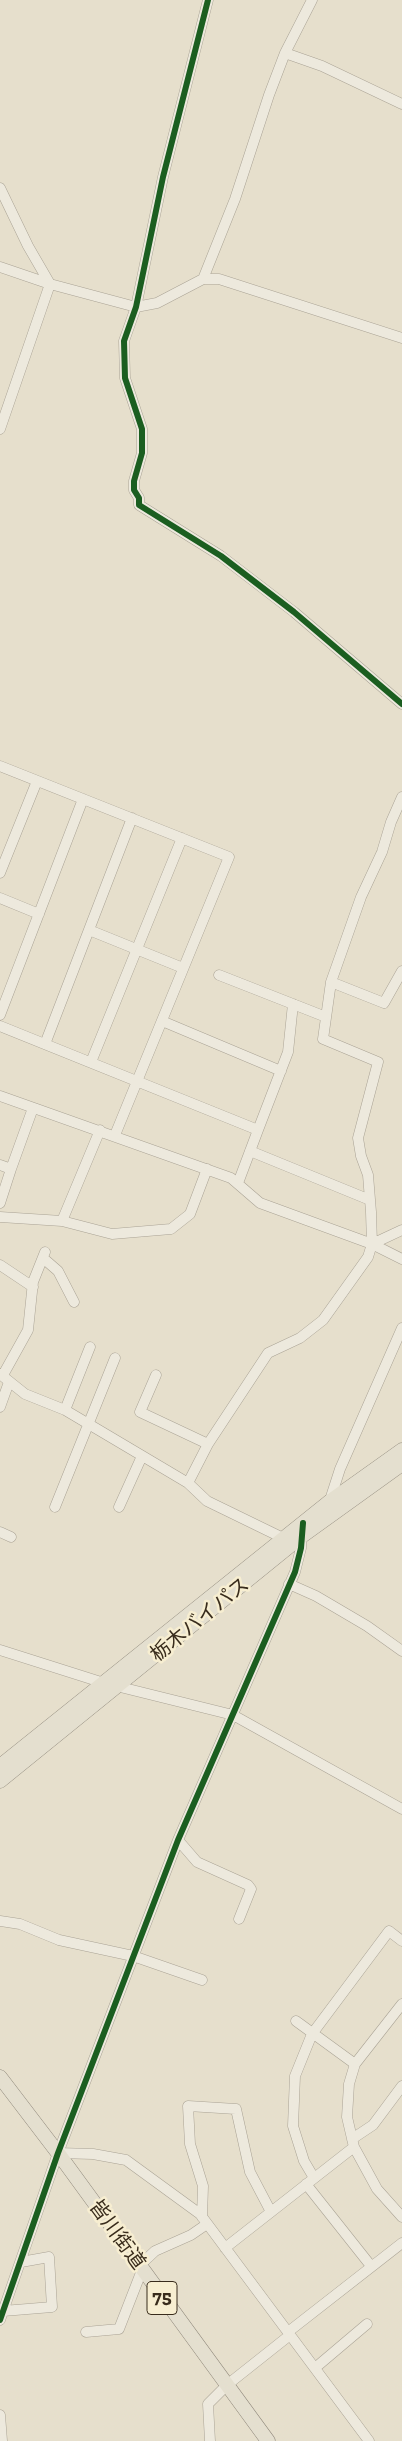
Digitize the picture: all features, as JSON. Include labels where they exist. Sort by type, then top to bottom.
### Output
[{"type":"main road","name":"栃木バイパス","points":[[0,1766],[111,1685],[302,1530],[329,1502],[402,1450]]},
{"type":"main road","name":"栃木バイパス","points":[[0,1781],[283,1538],[320,1522],[402,1464]]},
{"type":"main road","name":"皆川街道","points":[[0,2077],[58,2153],[268,2441]]},
{"type":"street","points":[[208,0],[162,177],[136,307],[124,341],[124,366],[127,388],[141,426],[142,453],[134,481],[139,505],[221,556],[294,612],[402,704]]},
{"type":"street","points":[[203,279],[235,199],[269,95],[285,53],[312,0]]},
{"type":"street","points":[[285,53],[322,66],[402,104]]},
{"type":"street","points":[[0,188],[28,246],[50,284],[0,429]]},
{"type":"street","points":[[0,267],[50,284],[136,307],[157,303],[203,279],[219,280],[402,338]]},
{"type":"street","points":[[0,766],[230,857],[115,1135]]},
{"type":"street","points":[[0,873],[37,781]]},
{"type":"street","points":[[0,1015],[83,799]]},
{"type":"street","points":[[188,1483],[208,1444],[268,1353],[300,1338],[323,1320],[368,1257],[372,1244],[368,1175],[361,1156],[358,1138],[378,1062],[323,1039],[331,982],[361,897],[382,852],[391,822],[402,799]]},
{"type":"street","points":[[45,1044],[132,818]]},
{"type":"street","points":[[92,1062],[182,838]]},
{"type":"street","points":[[0,898],[39,914]]},
{"type":"street","points":[[89,930],[184,968]]},
{"type":"street","points":[[331,982],[384,1003],[402,971]]},
{"type":"street","points":[[219,975],[326,1017]]},
{"type":"street","points":[[238,1184],[288,1052],[293,1004]]},
{"type":"street","points":[[162,1021],[280,1071]]},
{"type":"street","points":[[0,1026],[258,1130]]},
{"type":"street","points":[[0,1096],[115,1135],[231,1178],[260,1203],[372,1244],[402,1259]]},
{"type":"street","points":[[0,1203],[33,1108]]},
{"type":"street","points":[[62,1221],[100,1130]]},
{"type":"street","points":[[250,1151],[370,1200]]},
{"type":"street","points":[[0,1165],[11,1169]]},
{"type":"street","points":[[0,1217],[62,1221],[112,1234],[171,1229],[190,1214],[207,1169]]},
{"type":"street","points":[[372,1244],[402,1230]]},
{"type":"street","points":[[0,1407],[4,1377],[28,1330],[33,1287],[44,1255],[58,1271],[74,1302]]},
{"type":"street","points":[[0,1265],[33,1287]]},
{"type":"street","points":[[320,1522],[340,1469],[402,1328]]},
{"type":"street","points":[[65,1410],[90,1347]]},
{"type":"street","points":[[55,1507],[115,1358]]},
{"type":"street","points":[[156,1376],[140,1412],[208,1444]]},
{"type":"street","points":[[4,1377],[25,1394],[65,1410],[188,1483],[207,1501],[283,1538]]},
{"type":"street","points":[[118,1507],[142,1456]]},
{"type":"street","points":[[21,2262],[49,2257],[52,2307],[2,2315],[58,2153],[178,1840],[289,1584],[298,1560],[302,1530]]},
{"type":"street","points":[[0,1532],[11,1537]]},
{"type":"street","points":[[289,1584],[316,1596],[359,1621],[402,1651]]},
{"type":"street","points":[[0,1650],[111,1685],[233,1715],[401,1806]]},
{"type":"street","points":[[178,1840],[197,1862],[248,1885],[251,1889],[239,1919]]},
{"type":"street","points":[[0,1921],[20,1924],[59,1940],[133,1956],[202,1980]]},
{"type":"street","points":[[371,2266],[310,2181],[293,2126],[295,2076],[312,2034],[389,1931],[402,1941]]},
{"type":"street","points":[[402,2004],[355,2064],[349,2084],[347,2117],[353,2143],[377,2189],[402,2217]]},
{"type":"street","points":[[296,2021],[355,2064]]},
{"type":"street","points":[[225,2248],[310,2181],[373,2125],[402,2086]]},
{"type":"street","points":[[0,2091],[14,2095]]},
{"type":"street","points":[[86,2332],[119,2329],[141,2268],[155,2251],[191,2235],[205,2220],[203,2186],[190,2144],[188,2106],[236,2109],[250,2172],[271,2212]]},
{"type":"street","points":[[58,2153],[93,2154],[126,2160],[205,2220],[369,2441]]},
{"type":"street","points":[[210,2441],[208,2404],[227,2385],[371,2266],[402,2243]]},
{"type":"street","points":[[314,2368],[367,2324]]},
{"type":"street","points":[[0,2415],[2,2441]]},
{"type":"cycle path","points":[[208,0],[163,177],[136,307],[124,341],[125,378],[142,429],[142,453],[134,481],[134,490],[139,498],[139,505],[221,556],[294,612],[402,704]]},
{"type":"cycle path","points":[[0,2320],[58,2153],[178,1840],[295,1572],[301,1548],[303,1523]]}]
